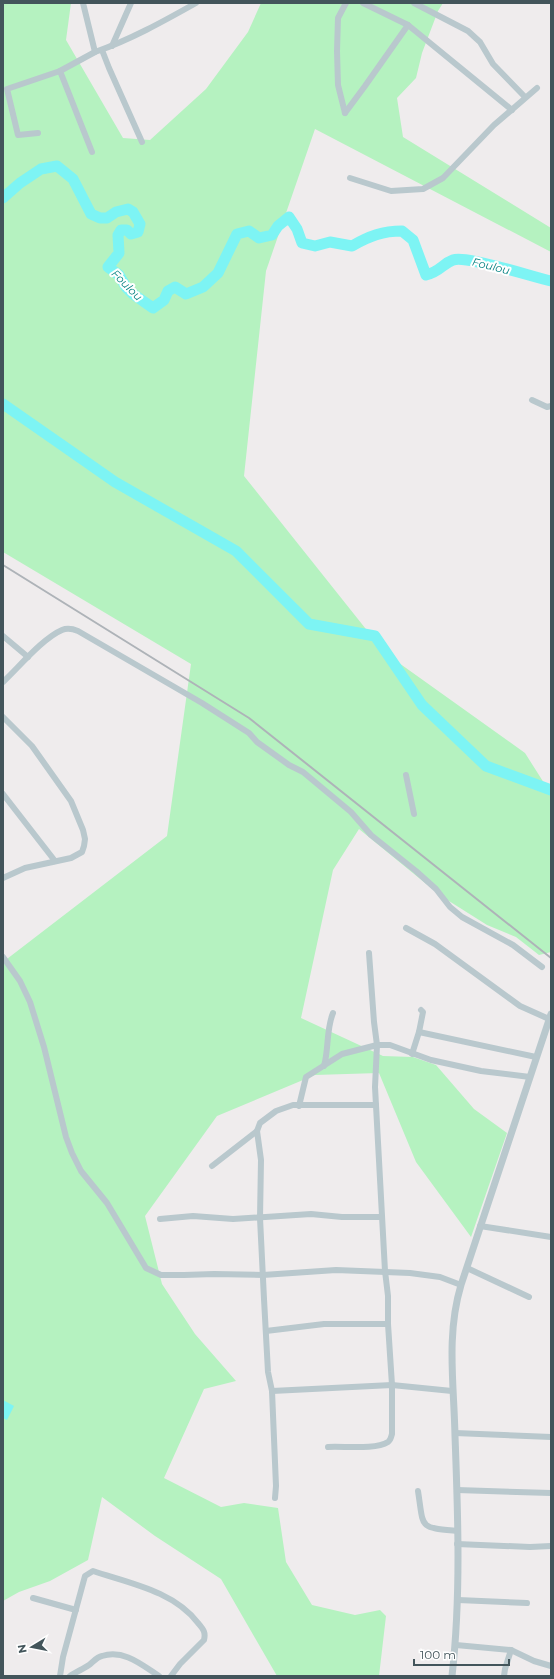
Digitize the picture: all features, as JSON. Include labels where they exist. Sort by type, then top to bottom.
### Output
[{"type":"street","points":[[83,3],[95,52]]},
{"type":"street","points":[[112,46],[131,3]]},
{"type":"street","points":[[38,133],[18,135],[8,89],[60,71],[95,52],[112,46],[165,20],[196,3]]},
{"type":"street","points":[[346,3],[338,18],[337,51],[338,85],[345,113],[408,25]]},
{"type":"street","points":[[363,3],[408,25],[512,110]]},
{"type":"street","points":[[414,3],[468,31],[480,42],[493,64],[525,97]]},
{"type":"street","points":[[102,50],[142,142]]},
{"type":"street","points":[[60,71],[92,152]]},
{"type":"street","points":[[350,178],[392,192],[423,190],[443,178],[494,125],[537,88]]},
{"type":"street","points":[[532,400],[547,407],[551,406]]},
{"type":"street","points":[[3,682],[20,667],[28,656],[63,630],[78,630],[202,703],[249,733],[257,742],[289,765],[302,772],[330,794],[372,835],[416,871],[436,890],[450,907],[462,917],[513,945],[542,968]]},
{"type":"street","points":[[3,636],[28,656]]},
{"type":"street","points":[[3,717],[32,746],[71,801],[79,817],[84,840],[82,852],[71,858],[25,868],[3,878]]},
{"type":"street","points":[[406,775],[414,814]]},
{"type":"street","points":[[3,794],[55,861]]},
{"type":"street","points":[[406,928],[435,944],[520,1006],[550,1015],[461,1284],[455,1303],[452,1323],[452,1391],[457,1490],[458,1600],[456,1645],[452,1676]]},
{"type":"street","points":[[328,1447],[372,1446],[387,1442],[392,1434],[392,1385],[388,1324],[388,1296],[385,1271],[375,1087],[377,1045],[369,953]]},
{"type":"street","points":[[3,957],[18,977],[30,1002],[44,1047],[66,1137],[72,1153],[81,1171],[107,1203],[146,1268],[161,1275],[263,1275],[336,1270],[385,1271],[425,1274],[461,1284]]},
{"type":"street","points":[[412,1054],[419,1032],[423,1012],[421,1010]]},
{"type":"street","points":[[324,1066],[328,1054],[329,1023],[333,1013]]},
{"type":"street","points":[[419,1032],[536,1057]]},
{"type":"street","points":[[299,1106],[306,1077],[342,1054],[377,1045],[390,1045],[431,1060],[481,1071],[530,1077]]},
{"type":"street","points":[[274,1498],[276,1486],[272,1391],[268,1372],[260,1218],[261,1160],[257,1131],[260,1122],[276,1111],[293,1106],[376,1105]]},
{"type":"street","points":[[212,1166],[257,1131]]},
{"type":"street","points":[[160,1218],[193,1216],[232,1219],[311,1214],[342,1217],[382,1217]]},
{"type":"street","points":[[480,1226],[551,1237]]},
{"type":"street","points":[[467,1268],[529,1297]]},
{"type":"street","points":[[266,1331],[324,1324],[388,1324]]},
{"type":"street","points":[[272,1391],[392,1385],[452,1391]]},
{"type":"street","points":[[455,1433],[551,1437]]},
{"type":"street","points":[[457,1490],[551,1493]]},
{"type":"street","points":[[418,1491],[422,1520],[425,1526],[430,1528],[457,1531]]},
{"type":"street","points":[[457,1544],[530,1547],[551,1546]]},
{"type":"street","points":[[60,1676],[63,1657],[85,1576],[93,1571],[143,1586],[177,1604],[192,1615],[205,1634],[204,1640],[180,1664],[171,1676]]},
{"type":"street","points":[[33,1598],[76,1610]]},
{"type":"street","points":[[458,1600],[527,1604]]},
{"type":"street","points":[[456,1645],[511,1650],[534,1661],[551,1666]]},
{"type":"street","points":[[504,1676],[511,1650]]},
{"type":"street","points":[[70,1676],[89,1665],[100,1656],[110,1654],[121,1654],[133,1659],[159,1676]]},
{"type":"green space","points":[[3,3],[71,3],[66,40],[123,138],[150,140],[206,89],[248,32],[261,3],[443,3],[438,11],[422,53],[416,78],[397,98],[403,137],[551,228],[551,252],[315,129],[266,271],[244,476],[385,653],[525,753],[551,794],[551,952],[539,955],[516,937],[487,925],[441,896],[359,829],[333,870],[301,1018],[383,1056],[413,1057],[436,1065],[474,1109],[507,1133],[471,1237],[416,1162],[379,1073],[315,1075],[217,1116],[145,1216],[162,1284],[195,1334],[236,1381],[204,1389],[164,1478],[221,1507],[244,1503],[278,1508],[286,1562],[312,1605],[355,1615],[380,1610],[386,1616],[379,1676],[277,1676],[221,1579],[155,1536],[102,1497],[88,1560],[50,1581],[19,1592],[3,1601],[3,962],[167,836],[191,664],[3,552]]},
{"type":"water","points":[[3,1400],[14,1406],[7,1420],[3,1418]]},
{"type":"waterway","name":"Foulou","points":[[3,198],[20,183],[41,169],[57,166],[73,179],[91,214],[100,218],[107,218],[116,212],[128,209],[133,212],[140,224],[138,232],[131,234],[127,230],[121,230],[118,235],[119,253],[108,267],[119,275],[126,287],[133,294],[153,308],[164,300],[168,291],[175,287],[186,294],[203,287],[218,273],[237,234],[249,231],[259,238],[272,235],[278,226],[289,217],[297,229],[302,243],[315,246],[330,242],[352,246],[364,239],[376,235],[402,231],[413,240],[426,275],[435,272],[453,260],[460,259],[485,263],[551,281]]},
{"type":"waterway","points":[[3,404],[115,482],[236,551],[309,624],[375,636],[422,705],[486,766],[551,790]]},
{"type":"railway","points":[[3,565],[249,718],[551,958]]}]
